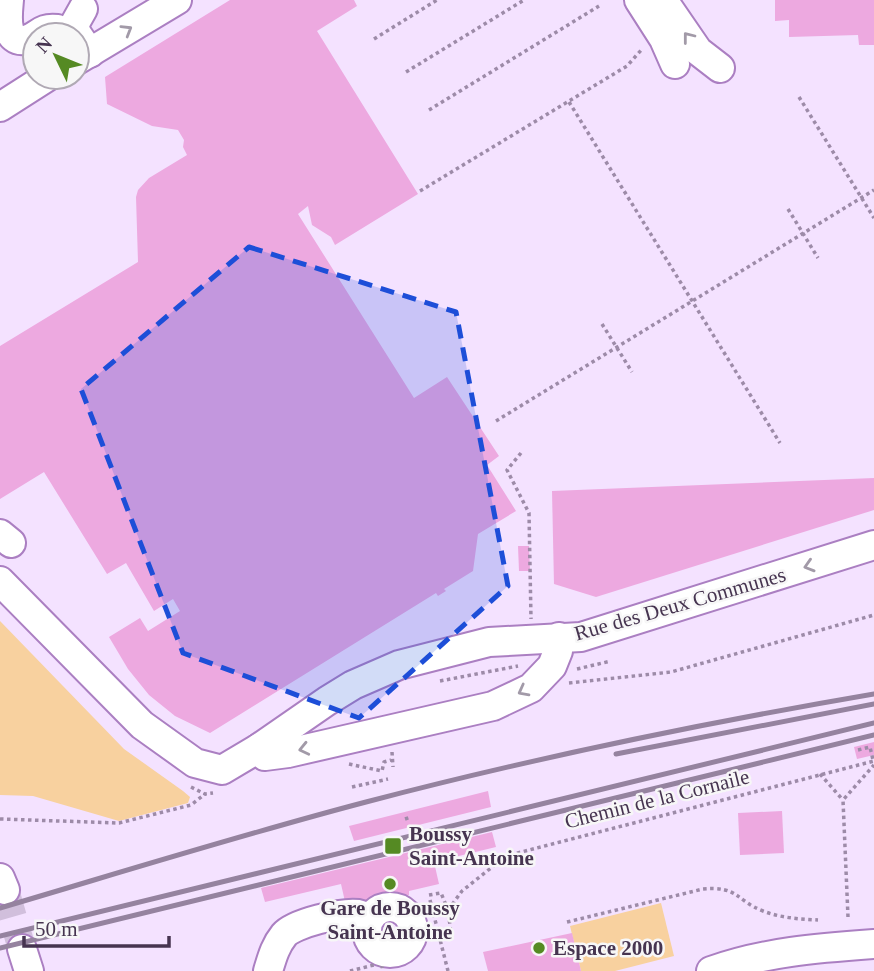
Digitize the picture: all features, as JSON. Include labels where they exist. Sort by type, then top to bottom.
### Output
[{"type":"street","points":[[9,0],[9,31],[21,40]]},
{"type":"street","points":[[91,51],[177,0]]},
{"type":"street","points":[[639,0],[664,40],[675,64]]},
{"type":"street","points":[[663,0],[698,51],[720,68]]},
{"type":"street","points":[[76,21],[83,9]]},
{"type":"street","points":[[3,102],[22,91]]},
{"type":"street","name":"Rue des Deux Communes","points":[[0,581],[142,725],[195,763],[222,770],[353,685],[399,664],[489,642],[581,637],[874,545]]},
{"type":"street","points":[[259,748],[265,756],[288,753],[493,706],[531,688],[552,666],[558,651],[546,638]]},
{"type":"street","points":[[397,901],[426,935],[381,961],[366,933],[369,918],[381,908],[397,901]]},
{"type":"street","points":[[268,971],[274,951],[285,932],[307,922],[325,919],[358,914],[369,918]]},
{"type":"street","points":[[710,971],[790,951],[874,944]]},
{"type":"path","points":[[374,39],[438,0]]},
{"type":"path","points":[[406,72],[524,0]]},
{"type":"path","points":[[429,110],[599,6]]},
{"type":"path","points":[[421,191],[615,74]]},
{"type":"path","points":[[799,97],[874,218]]},
{"type":"path","points":[[569,102],[780,443]]},
{"type":"path","points":[[496,421],[874,190]]},
{"type":"path","points":[[788,209],[818,258]]},
{"type":"path","points":[[602,324],[632,372]]},
{"type":"path","points":[[521,453],[507,470],[529,513],[530,615],[546,638]]},
{"type":"path","points":[[567,683],[671,672],[874,615]]},
{"type":"path","points":[[440,681],[521,665]]},
{"type":"path","points":[[848,917],[844,800],[874,762],[870,747],[858,750]]},
{"type":"path","points":[[347,764],[382,771],[384,762],[391,760],[393,767]]},
{"type":"path","name":"Chemin de la Cornaile","points":[[426,935],[451,933],[448,910],[462,891],[506,856],[874,762]]},
{"type":"path","points":[[820,774],[844,800]]},
{"type":"path","points":[[352,787],[387,779]]},
{"type":"path","points":[[0,819],[119,823],[191,805],[205,794]]},
{"type":"path","points":[[405,819],[411,817]]},
{"type":"path","points":[[568,922],[703,889],[723,887],[761,910],[791,918],[818,919]]},
{"type":"path","points":[[448,910],[441,893],[430,898],[426,935],[448,971]]},
{"type":"path","points":[[350,971],[381,961]]},
{"type":"highlighted area","points":[[249,247],[456,312],[508,586],[359,718],[183,653],[81,389]]},
{"type":"shaded area","points":[[0,621],[124,749],[183,791],[190,797],[188,803],[119,821],[33,796],[0,795]]},
{"type":"shaded area","points":[[661,903],[674,956],[615,971],[581,971],[570,926]]},
{"type":"building","points":[[230,0],[354,0],[357,6],[317,31],[418,194],[335,245],[331,237],[312,225],[308,206],[298,214],[414,398],[447,377],[499,456],[487,465],[516,511],[478,534],[473,571],[444,589],[446,591],[438,596],[436,593],[210,733],[175,716],[149,695],[128,669],[109,637],[140,618],[148,631],[180,611],[173,599],[154,611],[126,563],[107,574],[44,472],[0,499],[0,346],[138,262],[138,190],[149,178],[187,155],[183,147],[184,140],[178,130],[152,126],[107,104],[105,77]]},
{"type":"building","points":[[775,0],[874,0],[874,45],[859,45],[858,35],[789,37],[789,20],[775,21]]},
{"type":"building","points":[[874,478],[874,510],[596,597],[554,584],[552,491]]},
{"type":"building","points":[[518,546],[529,546],[530,571],[519,571]]},
{"type":"building","points":[[874,742],[874,755],[857,759],[854,747]]},
{"type":"building","points":[[488,791],[491,807],[354,841],[349,826]]},
{"type":"building","points":[[782,811],[784,853],[740,855],[738,813]]},
{"type":"building","points":[[492,832],[496,847],[434,862],[439,884],[409,891],[409,895],[386,900],[385,897],[346,906],[341,884],[265,902],[261,888]]},
{"type":"building","name":"Espace 2000","points":[[572,933],[581,971],[488,971],[483,952]]},
{"type":"tunnel","points":[[5,890],[22,949]]},
{"type":"railway","points":[[0,908],[274,827],[429,786],[619,742],[874,694]]},
{"type":"railway","points":[[616,754],[874,704]]},
{"type":"railway","points":[[0,936],[874,723]]},
{"type":"railway","points":[[0,948],[874,735]]},
{"type":"place","name":"Boussy Saint-Antoine","points":[[393,846]]},
{"type":"place","name":"Gare de Boussy Saint-Antoine","points":[[390,884]]},
{"type":"place","name":"Espace 2000","points":[[539,948]]}]
